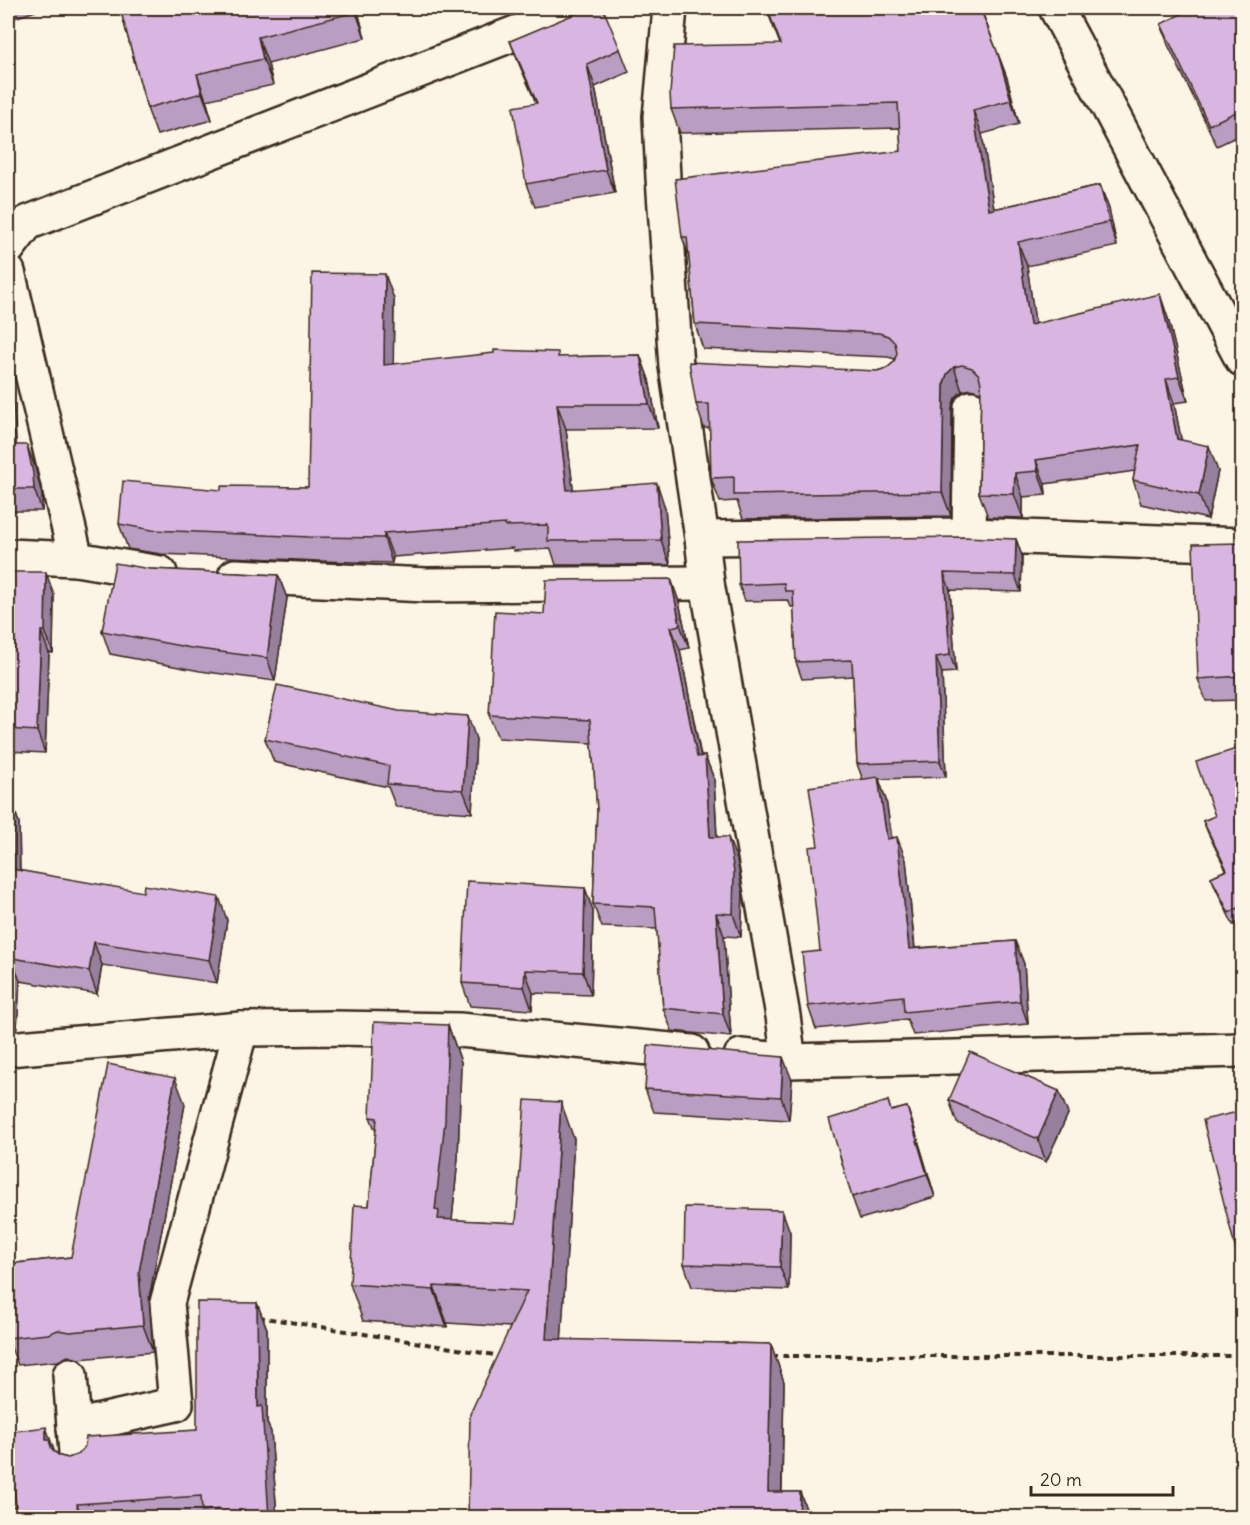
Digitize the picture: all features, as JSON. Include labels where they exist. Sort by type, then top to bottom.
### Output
[{"type":"street","points":[[8,248],[27,223],[580,8]]},
{"type":"street","points":[[670,8],[660,117],[675,178],[676,366],[707,583],[789,1061]]},
{"type":"street","points":[[1056,8],[1238,339]]},
{"type":"street","points":[[8,272],[76,558]]},
{"type":"street","points":[[676,366],[711,368]]},
{"type":"street","points":[[969,535],[971,408]]},
{"type":"street","points":[[702,538],[969,535],[1242,545]]},
{"type":"street","points":[[8,556],[76,558],[159,573],[426,585],[707,583]]},
{"type":"street","points":[[8,1049],[241,1029],[333,1028],[459,1030],[789,1061],[1242,1050]]},
{"type":"street","points":[[74,1427],[176,1404],[166,1303],[241,1029]]},
{"type":"street","points":[[70,1375],[77,1465]]},
{"type":"path","points":[[248,1316],[502,1356]]},
{"type":"path","points":[[765,1356],[1242,1356]]},
{"type":"building","points":[[120,8],[355,8],[356,12],[258,37],[263,59],[197,74],[202,93],[147,108]]},
{"type":"building","points":[[589,8],[603,8],[620,49],[587,64],[606,170],[526,184],[513,107],[537,103],[510,41]]},
{"type":"building","points":[[767,8],[980,8],[998,54],[1011,100],[973,110],[989,210],[1100,185],[1109,222],[1018,242],[1030,325],[1160,294],[1179,377],[1166,379],[1177,439],[1209,446],[1199,495],[1133,480],[1140,445],[1036,460],[1038,471],[1015,473],[1014,494],[979,493],[981,384],[979,375],[972,368],[962,365],[954,367],[947,374],[944,383],[942,492],[734,495],[734,477],[711,478],[709,404],[696,404],[689,362],[877,371],[887,368],[894,362],[897,353],[895,343],[888,336],[879,333],[695,324],[687,237],[682,237],[675,179],[901,151],[898,103],[671,109],[674,46],[781,44]]},
{"type":"building","points":[[1193,8],[1242,8],[1242,109],[1209,125],[1161,24]]},
{"type":"building","points":[[312,273],[385,274],[384,365],[494,353],[494,350],[558,352],[558,357],[640,355],[649,404],[557,404],[567,490],[657,483],[661,540],[548,541],[548,525],[505,526],[505,524],[384,533],[384,538],[152,530],[119,524],[123,481],[221,490],[221,486],[308,487]]},
{"type":"building","points":[[8,410],[10,445],[27,445],[34,489],[8,489]]},
{"type":"building","points":[[963,537],[1016,539],[1015,575],[944,573],[950,655],[936,657],[940,761],[857,764],[852,660],[796,662],[793,591],[785,591],[784,583],[739,585],[738,540]]},
{"type":"building","points":[[1242,543],[1242,676],[1198,679],[1193,544]]},
{"type":"building","points":[[115,563],[150,569],[278,575],[267,658],[191,648],[102,631]]},
{"type":"building","points":[[8,572],[46,572],[45,631],[41,631],[37,731],[8,729]]},
{"type":"building","points":[[671,579],[680,625],[671,627],[697,757],[705,756],[710,837],[728,837],[734,871],[733,914],[716,913],[723,1014],[663,1008],[655,907],[593,904],[597,809],[590,720],[489,715],[495,611],[544,614],[546,580]]},
{"type":"building","points":[[277,685],[399,711],[468,716],[463,790],[387,784],[389,766],[265,739]]},
{"type":"building","points":[[1242,747],[1242,906],[1229,913],[1211,877],[1227,870],[1203,821],[1215,816],[1196,762]]},
{"type":"building","points":[[878,777],[887,839],[897,837],[909,949],[1015,941],[1020,1001],[904,1012],[903,996],[808,1006],[802,953],[820,951],[809,847],[818,846],[809,787]]},
{"type":"building","points":[[8,800],[11,800],[12,869],[143,892],[144,885],[219,897],[209,960],[94,942],[89,971],[12,958],[8,1005]]},
{"type":"building","points":[[467,881],[585,888],[583,972],[525,970],[524,987],[462,983]]},
{"type":"building","points":[[374,1022],[448,1025],[445,1121],[435,1210],[439,1211],[438,1219],[516,1223],[525,1100],[561,1102],[546,1339],[771,1344],[768,1492],[800,1492],[799,1518],[468,1518],[470,1414],[527,1291],[434,1286],[434,1290],[350,1284],[354,1205],[369,1206],[377,1118],[370,1117]]},
{"type":"building","points":[[648,1045],[783,1057],[781,1097],[645,1089]]},
{"type":"building","points":[[970,1052],[1059,1091],[1038,1139],[949,1100]]},
{"type":"building","points":[[108,1064],[175,1078],[139,1272],[143,1325],[70,1332],[58,1330],[48,1334],[8,1338],[8,1264],[71,1257]]},
{"type":"building","points":[[888,1101],[891,1111],[907,1107],[927,1174],[852,1197],[829,1119]]},
{"type":"building","points":[[1242,1111],[1242,1250],[1236,1251],[1203,1120]]},
{"type":"building","points":[[685,1207],[782,1210],[780,1267],[684,1264]]},
{"type":"building","points":[[197,1302],[257,1303],[258,1407],[262,1406],[269,1518],[221,1518],[220,1509],[202,1511],[201,1496],[77,1504],[78,1518],[8,1518],[8,1507],[16,1506],[8,1432],[46,1427],[46,1440],[49,1440],[52,1450],[68,1458],[79,1454],[85,1446],[86,1437],[197,1430]]}]
